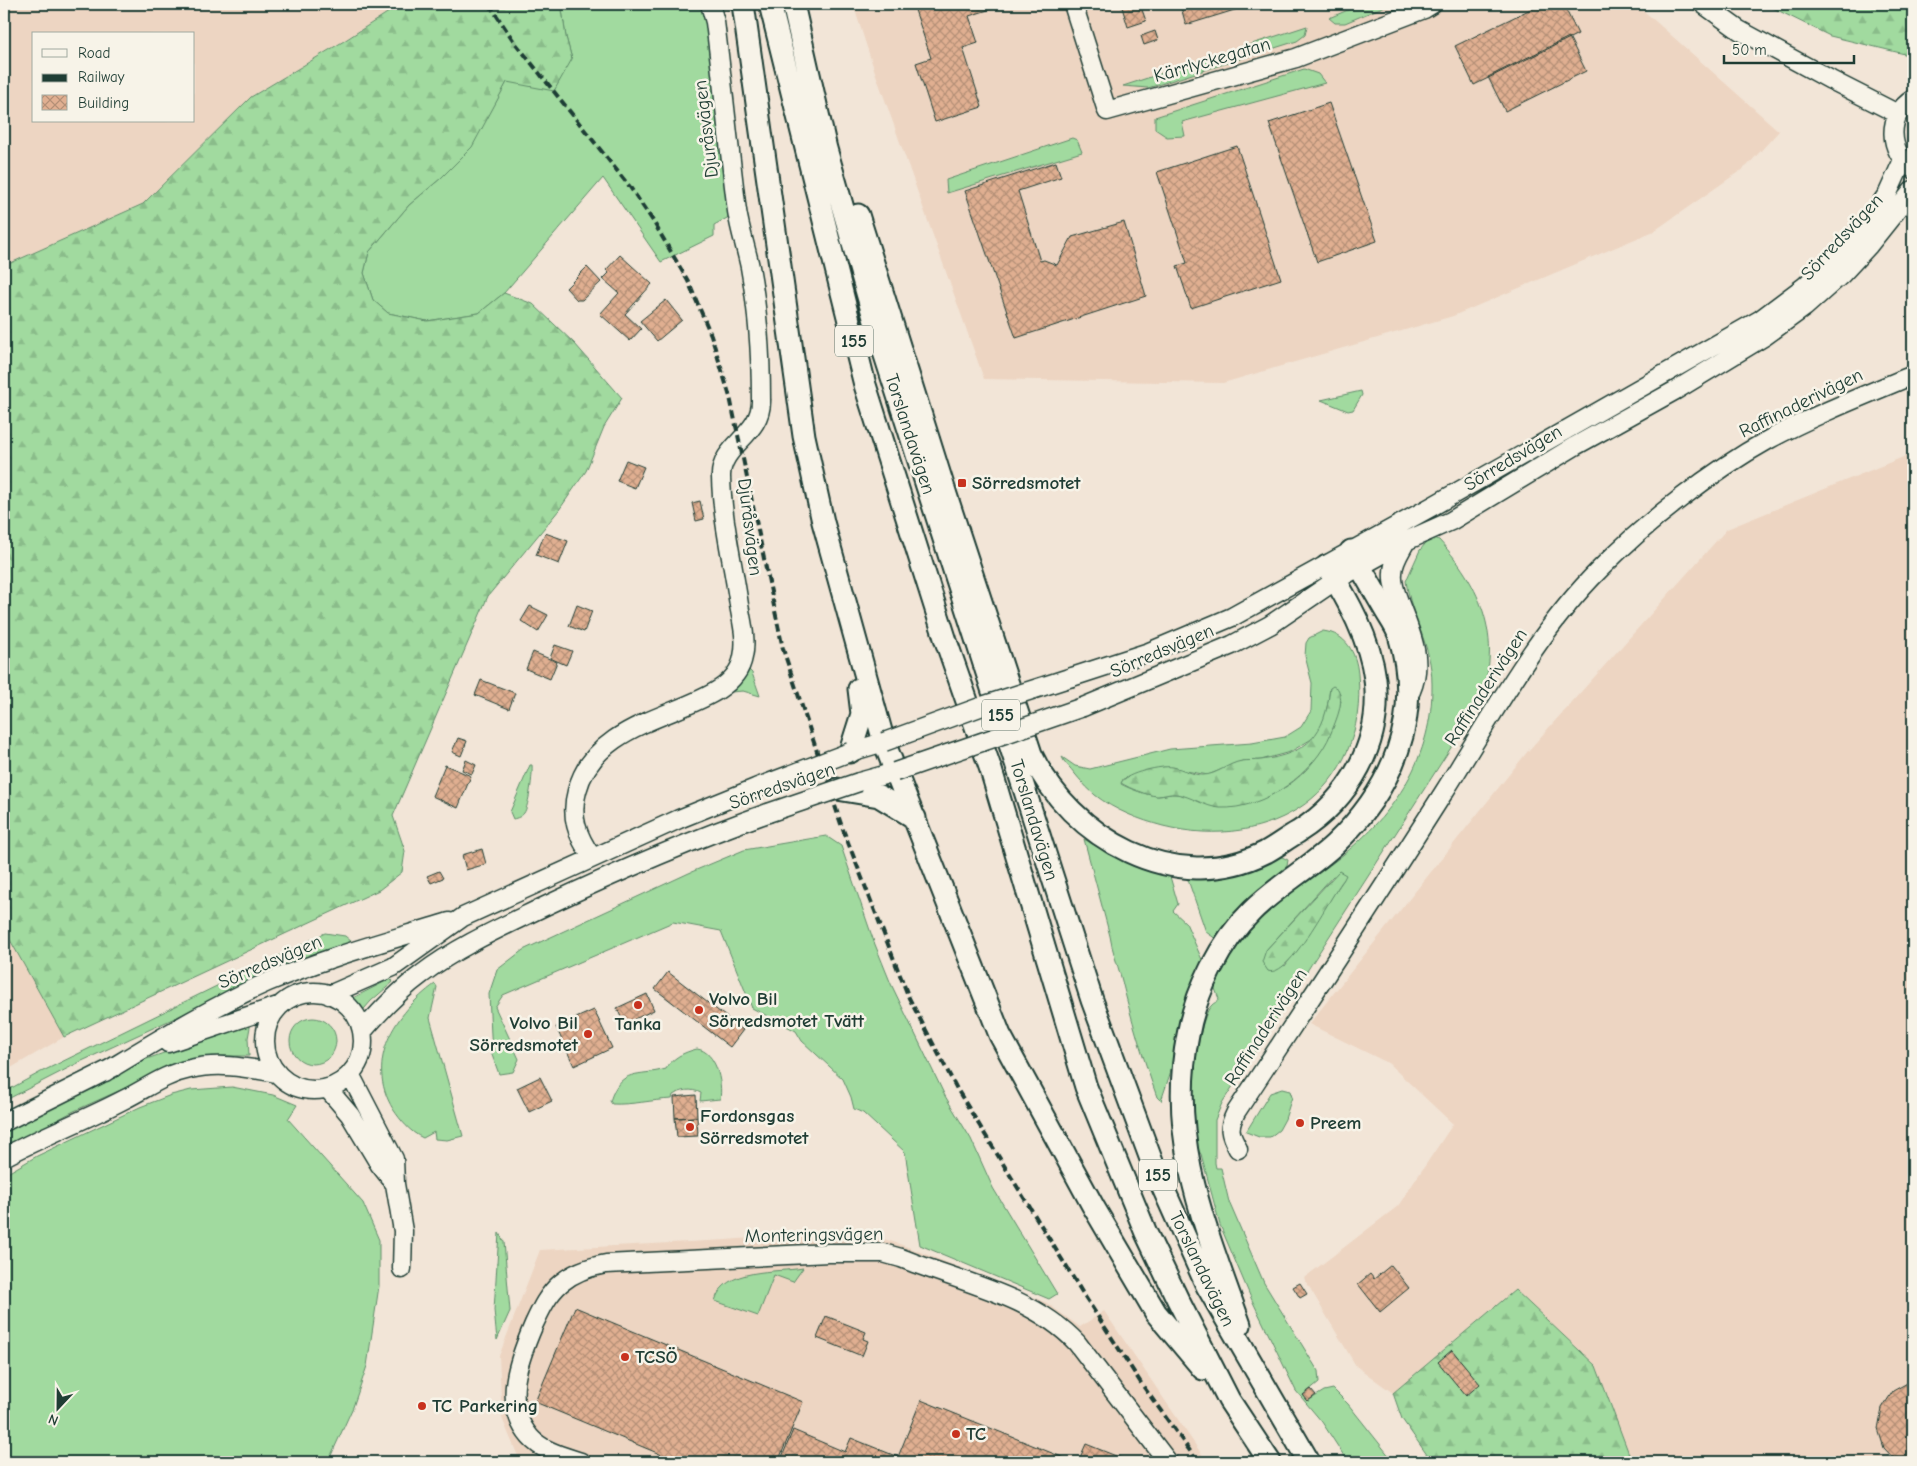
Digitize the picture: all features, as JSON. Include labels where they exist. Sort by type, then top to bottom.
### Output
[{"type":"main road","points":[[743,4],[804,436],[823,522],[884,742],[1000,1035],[1093,1206],[1156,1313],[1229,1400]]},
{"type":"main road","name":"Torslandavägen","points":[[770,4],[865,385],[940,622],[991,770],[1086,1087],[1146,1233],[1229,1400],[1270,1462]]},
{"type":"main road","name":"Torslandavägen","points":[[793,4],[826,149],[883,349],[1092,1000],[1155,1170],[1199,1268],[1259,1377],[1309,1462]]},
{"type":"main road","points":[[826,149],[860,219],[946,495],[1031,754],[1038,768],[1061,801],[1082,822],[1115,845],[1150,860],[1168,864],[1210,866],[1232,863],[1265,852],[1315,821],[1332,806],[1351,783],[1365,755],[1372,732],[1376,702],[1374,674],[1366,640],[1331,573]]},
{"type":"main road","points":[[1259,1377],[1196,1196],[1187,1157],[1180,1096],[1188,1033],[1202,988],[1231,936],[1251,912],[1333,846],[1359,818],[1384,783],[1400,748],[1408,710],[1408,696],[1407,672],[1399,633],[1356,559]]},
{"type":"main road","points":[[850,752],[862,714],[851,627]]},
{"type":"main road","points":[[837,789],[879,796],[915,819]]},
{"type":"street","name":"Djuråsvägen","points":[[592,857],[577,832],[574,802],[582,772],[592,757],[606,744],[623,733],[715,692],[738,671],[744,657],[744,638],[729,537],[722,470],[726,458],[760,417],[760,370],[750,267],[738,214],[715,22],[710,4]]},
{"type":"street","name":"Kärrlyckegatan","points":[[1072,4],[1107,112],[1296,58],[1424,9],[1432,4]]},
{"type":"street","points":[[1702,4],[1754,38],[1830,80],[1898,114]]},
{"type":"street","points":[[1908,165],[1894,141],[1894,127],[1898,114],[1913,99]]},
{"type":"street","name":"Sörredsvägen","points":[[105,1072],[198,1017],[267,983],[308,966],[464,917],[592,857],[758,787],[850,752],[1149,652],[1331,573],[1761,319],[1805,286],[1837,256],[1883,201],[1908,165]]},
{"type":"street","name":"Sörredsvägen","points":[[1356,559],[1406,541],[1451,521],[1765,336],[1805,308],[1841,275],[1869,245],[1913,190]]},
{"type":"street","name":"Raffinaderivägen","points":[[1238,1149],[1230,1134],[1229,1126],[1236,1112],[1388,879],[1523,666],[1567,606],[1601,568],[1644,530],[1732,462],[1768,440],[1799,425],[1913,375]]},
{"type":"street","points":[[1406,541],[1394,566],[1392,575],[1395,590],[1415,641],[1416,679],[1408,696]]},
{"type":"street","name":"Sörredsvägen","points":[[362,1032],[382,1009],[422,973],[493,931],[606,877],[768,813],[837,789],[895,772],[1082,707],[1232,645],[1270,624],[1331,573]]},
{"type":"street","name":"Sörredsvägen","points":[[4,1122],[168,1043],[281,1005],[303,993],[329,994],[393,968],[464,917]]},
{"type":"street","points":[[281,1005],[272,1016],[265,1035],[267,1055],[277,1073],[296,1087],[311,1090],[327,1088],[342,1081],[350,1074],[361,1054],[362,1032],[352,1011],[340,999],[329,994]]},
{"type":"street","points":[[4,1157],[126,1099],[159,1079],[191,1068],[230,1065],[277,1073]]},
{"type":"street","points":[[350,1074],[394,1159],[395,1184],[402,1215],[402,1269]]},
{"type":"street","points":[[327,1088],[350,1115],[380,1165],[395,1184]]},
{"type":"street","name":"Monteringsvägen","points":[[581,1462],[550,1451],[530,1436],[518,1410],[514,1384],[518,1360],[548,1296],[560,1283],[576,1272],[606,1264],[829,1253],[883,1253],[1037,1310],[1060,1325],[1077,1343],[1168,1462]]},
{"type":"shaded area","points":[[4,4],[401,4],[251,97],[143,204],[4,266]]},
{"type":"shaded area","points":[[853,4],[1636,4],[1779,131],[1747,166],[1654,231],[1453,316],[1223,383],[984,379],[874,69]]},
{"type":"shaded area","points":[[1913,453],[1913,1462],[1632,1462],[1596,1366],[1515,1290],[1393,1393],[1356,1366],[1304,1278],[1398,1206],[1453,1124],[1388,1063],[1309,1024],[1528,751],[1727,529]]},
{"type":"shaded area","points":[[4,929],[64,1037],[4,1072]]},
{"type":"shaded area","points":[[836,1231],[860,1231],[908,1247],[1047,1303],[1080,1327],[1104,1311],[1207,1462],[520,1461],[502,1418],[499,1356],[540,1250],[726,1240]]},
{"type":"green space","points":[[401,4],[568,4],[562,10],[572,59],[554,91],[507,82],[472,147],[441,178],[409,205],[369,252],[364,273],[373,300],[388,313],[427,321],[479,313],[504,293],[533,304],[575,344],[622,398],[604,427],[586,471],[559,510],[488,596],[393,816],[405,851],[402,872],[379,890],[64,1037],[4,929],[4,266],[143,204],[251,97]]},
{"type":"green space","points":[[568,4],[719,4],[746,208],[714,225],[714,236],[661,262],[603,178],[504,293],[479,313],[427,321],[388,313],[373,300],[364,273],[369,252],[409,205],[441,178],[491,111],[507,82],[572,59],[562,10]]},
{"type":"green space","points":[[1362,4],[1390,4],[1345,23],[1335,23],[1329,18]]},
{"type":"green space","points":[[1765,4],[1913,4],[1913,56],[1830,36]]},
{"type":"green space","points":[[1307,26],[1305,35],[1297,41],[1148,88],[1123,86]]},
{"type":"green space","points":[[1304,69],[1318,74],[1325,83],[1182,122],[1185,136],[1167,137],[1155,129],[1155,117]]},
{"type":"green space","points":[[1072,138],[1077,140],[1082,152],[947,193],[946,180]]},
{"type":"green space","points":[[1361,391],[1362,395],[1353,410],[1348,411],[1321,400]]},
{"type":"green space","points":[[1430,538],[1439,540],[1469,580],[1479,601],[1486,623],[1489,645],[1488,668],[1483,691],[1472,715],[1222,1103],[1215,1120],[1215,1163],[1216,1168],[1221,1168],[1229,1202],[1264,1283],[1318,1371],[1319,1382],[1303,1395],[1308,1401],[1324,1391],[1333,1389],[1348,1404],[1394,1462],[1348,1462],[1322,1422],[1296,1391],[1251,1298],[1220,1225],[1201,1154],[1196,1143],[1193,1104],[1194,1080],[1200,1034],[1205,1017],[1211,1006],[1219,999],[1214,986],[1240,941],[1253,924],[1269,909],[1339,858],[1377,823],[1407,782],[1418,760],[1426,736],[1431,711],[1432,684],[1429,657],[1412,607],[1406,581],[1420,550]],"holes":[[[1333,876],[1344,879],[1285,966],[1266,950]]]},
{"type":"green space","points":[[1323,631],[1338,636],[1348,645],[1357,666],[1357,715],[1347,751],[1330,781],[1305,804],[1275,821],[1241,830],[1203,832],[1154,824],[1136,818],[1095,795],[1086,787],[1062,757],[1075,766],[1090,769],[1170,749],[1252,743],[1285,737],[1301,727],[1311,711],[1312,683],[1305,656],[1306,643],[1309,638]],"holes":[[[1330,688],[1341,701],[1336,720],[1328,737],[1319,754],[1307,769],[1278,792],[1260,799],[1241,804],[1225,805],[1185,795],[1172,794],[1160,796],[1139,792],[1121,784],[1123,779],[1164,767],[1208,775],[1242,761],[1261,760],[1290,752],[1315,737],[1321,729],[1327,709]]]},
{"type":"green space","points":[[749,670],[752,673],[760,696],[743,691],[731,692]]},
{"type":"green space","points":[[1333,686],[1338,689],[1341,700],[1331,733],[1323,748],[1300,775],[1270,796],[1254,803],[1220,808],[1176,794],[1157,796],[1148,794],[1121,783],[1124,779],[1137,773],[1168,767],[1203,775],[1218,771],[1237,762],[1278,757],[1303,747],[1319,730],[1328,704],[1330,688]]},
{"type":"green space","points":[[530,765],[532,765],[531,782],[526,809],[522,815],[513,819],[510,812]]},
{"type":"green space","points":[[826,836],[841,846],[874,942],[891,984],[945,1096],[971,1139],[993,1188],[1057,1294],[1049,1299],[920,1245],[905,1152],[863,1113],[854,1109],[843,1079],[802,1041],[796,1031],[752,1008],[721,931],[673,922],[503,995],[495,1007],[519,1059],[513,1072],[499,1074],[492,1055],[489,994],[497,970],[523,950],[689,873],[744,850]]},
{"type":"green space","points":[[1084,839],[1113,856],[1169,873],[1178,904],[1173,911],[1186,923],[1203,962],[1179,1029],[1170,1074],[1161,1101],[1157,1097],[1137,1038]]},
{"type":"green space","points":[[1282,857],[1288,860],[1287,866],[1254,895],[1216,939],[1206,932],[1187,877],[1236,873]]},
{"type":"green space","points":[[1339,871],[1346,875],[1344,879],[1298,950],[1277,970],[1268,971],[1262,962],[1266,950]]},
{"type":"green space","points":[[325,933],[345,936],[352,942],[207,1003],[82,1061],[4,1101],[4,1092],[41,1072]]},
{"type":"green space","points":[[390,979],[393,982],[371,1001],[358,1016],[347,1001]]},
{"type":"green space","points":[[435,984],[437,987],[430,1018],[463,1136],[447,1140],[435,1139],[434,1132],[423,1138],[406,1126],[393,1109],[385,1091],[382,1073],[383,1056],[388,1039],[396,1024],[407,1009]]},
{"type":"green space","points":[[313,1018],[326,1022],[332,1028],[336,1041],[332,1054],[326,1060],[313,1064],[300,1060],[294,1054],[290,1041],[294,1028],[300,1022]]},
{"type":"green space","points":[[251,1022],[248,1038],[249,1056],[221,1056],[174,1066],[74,1111],[4,1148],[4,1129],[144,1060]]},
{"type":"green space","points":[[697,1049],[709,1055],[717,1069],[721,1092],[720,1099],[700,1101],[701,1093],[690,1090],[676,1093],[672,1099],[619,1104],[612,1104],[610,1101],[614,1090],[625,1078],[666,1069],[679,1056]]},
{"type":"green space","points":[[232,1087],[273,1095],[297,1105],[288,1119],[363,1203],[379,1240],[379,1286],[367,1366],[353,1407],[328,1462],[4,1462],[4,1175],[37,1156],[140,1107],[171,1095],[191,1090]]},
{"type":"green space","points":[[1282,1089],[1290,1091],[1292,1097],[1285,1119],[1279,1130],[1270,1137],[1259,1137],[1246,1132],[1270,1093]]},
{"type":"green space","points":[[499,1233],[504,1242],[510,1311],[497,1340],[494,1310]]},
{"type":"green space","points":[[803,1268],[793,1282],[774,1275],[758,1316],[715,1301],[720,1290],[729,1282],[740,1277]]},
{"type":"green space","points":[[1515,1290],[1596,1366],[1632,1462],[1432,1462],[1402,1419],[1393,1393]]},
{"type":"building","points":[[913,4],[1007,4],[969,16],[978,43],[963,48],[982,107],[935,122],[916,63],[931,58]]},
{"type":"building","points":[[1121,4],[1140,4],[1146,21],[1128,27]]},
{"type":"building","points":[[1180,4],[1254,4],[1186,25]]},
{"type":"building","points":[[1541,4],[1563,4],[1578,34],[1474,85],[1455,46]]},
{"type":"building","points":[[1155,31],[1158,40],[1144,45],[1141,36]]},
{"type":"building","points":[[1569,37],[1586,71],[1505,111],[1488,77]]},
{"type":"building","points":[[1329,103],[1377,241],[1317,262],[1269,123]]},
{"type":"building","points":[[1237,146],[1281,279],[1191,308],[1177,266],[1187,263],[1157,172]]},
{"type":"building","points":[[1056,162],[1061,177],[1018,191],[1040,261],[1044,260],[1057,265],[1072,237],[1124,222],[1146,296],[1016,338],[965,191]]},
{"type":"building","points":[[620,255],[652,284],[625,314],[641,329],[630,341],[600,314],[619,293],[603,279],[609,273],[606,270]]},
{"type":"building","points":[[587,267],[601,282],[582,300],[577,300],[566,288]]},
{"type":"building","points":[[666,300],[682,320],[657,341],[640,321]]},
{"type":"building","points":[[626,460],[644,467],[635,488],[617,481]]},
{"type":"building","points":[[700,501],[704,519],[696,521],[692,503]]},
{"type":"building","points":[[545,533],[568,541],[559,564],[536,555]]},
{"type":"building","points":[[577,605],[592,611],[584,632],[569,626]]},
{"type":"building","points":[[530,606],[548,615],[538,632],[521,621]]},
{"type":"building","points":[[555,645],[572,651],[566,665],[550,658]]},
{"type":"building","points":[[533,652],[557,662],[550,679],[526,669]]},
{"type":"building","points":[[481,680],[515,693],[509,709],[475,695]]},
{"type":"building","points":[[458,738],[467,741],[461,756],[452,752]]},
{"type":"building","points":[[466,760],[476,765],[472,774],[462,770]]},
{"type":"building","points":[[445,765],[471,776],[458,808],[432,796]]},
{"type":"building","points":[[482,849],[486,864],[466,870],[462,855]]},
{"type":"building","points":[[439,871],[443,878],[431,883],[427,876]]},
{"type":"building","name":"Volvo Bil Sörredsmotet Tvätt","points":[[668,972],[743,1030],[730,1047],[655,989]]},
{"type":"building","points":[[647,994],[654,1010],[624,1024],[617,1008]]},
{"type":"building","points":[[594,1010],[612,1048],[574,1066],[556,1027]]},
{"type":"building","points":[[540,1077],[552,1101],[529,1112],[517,1088]]},
{"type":"building","points":[[696,1095],[697,1117],[675,1118],[674,1097]]},
{"type":"building","points":[[697,1117],[698,1136],[677,1137],[675,1118]]},
{"type":"building","points":[[1391,1265],[1409,1288],[1380,1312],[1358,1284],[1370,1274],[1374,1279]]},
{"type":"building","points":[[1300,1283],[1307,1294],[1300,1298],[1293,1287]]},
{"type":"building","name":"TCSÖ","points":[[575,1307],[803,1402],[778,1462],[679,1462],[535,1402]]},
{"type":"building","points":[[826,1316],[866,1332],[863,1339],[868,1341],[862,1356],[817,1338]]},
{"type":"building","points":[[1452,1350],[1480,1384],[1466,1396],[1438,1362]]},
{"type":"building","points":[[1913,1381],[1913,1462],[1897,1462],[1884,1448],[1878,1429],[1882,1408],[1893,1391]]},
{"type":"building","points":[[1311,1389],[1316,1395],[1308,1401],[1303,1395]]},
{"type":"building","name":"TC","points":[[921,1400],[1074,1462],[780,1462],[793,1430],[845,1452],[851,1438],[898,1457]]},
{"type":"building","points":[[1086,1444],[1131,1462],[1078,1462]]},
{"type":"railway","points":[[489,4],[513,40],[630,187],[653,221],[688,281],[711,335],[730,397],[783,649],[842,827],[909,998],[957,1089],[1082,1292],[1143,1386],[1198,1462]]},
{"type":"place","name":"Sörredsmotet","points":[[962,483]]},
{"type":"place","name":"Tanka","points":[[638,1005]]},
{"type":"place","name":"Volvo Bil Sörredsmotet Tvätt","points":[[699,1010]]},
{"type":"place","name":"Volvo Bil Sörredsmotet","points":[[588,1034]]},
{"type":"place","name":"Preem","points":[[1300,1123]]},
{"type":"place","name":"Fordonsgas Sörredsmotet","points":[[690,1127]]},
{"type":"place","name":"TCSÖ","points":[[625,1357]]},
{"type":"place","name":"TC Parkering","points":[[422,1406]]},
{"type":"place","name":"TC","points":[[956,1434]]}]
